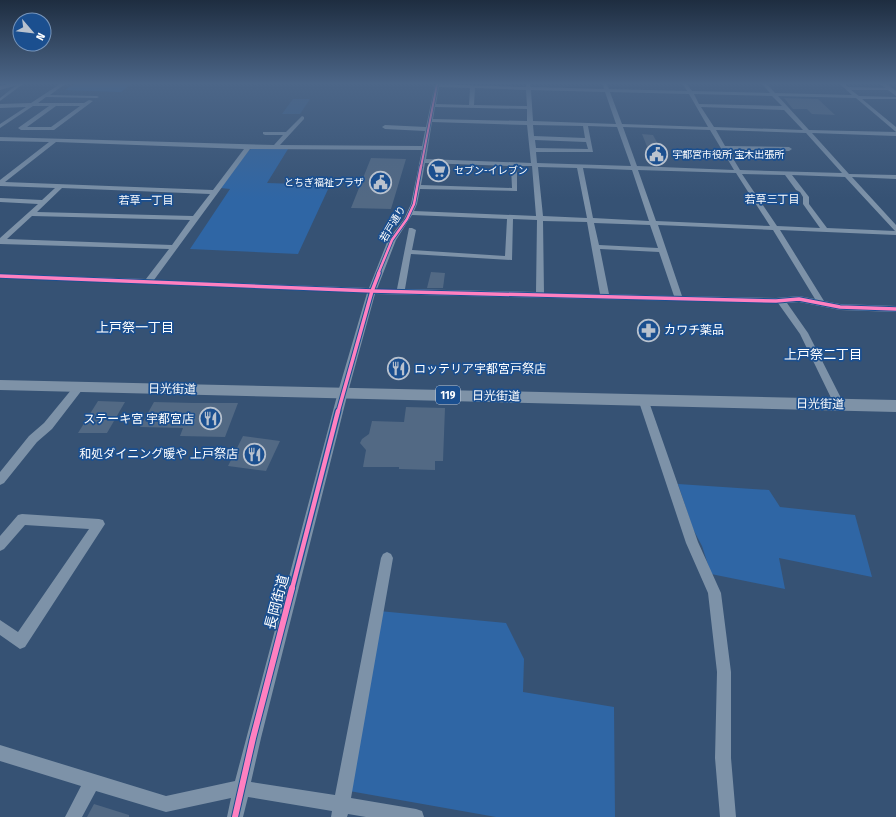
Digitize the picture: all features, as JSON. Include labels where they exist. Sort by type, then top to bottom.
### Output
[{"type":"highway","name":"日光街道","points":[[0,385],[896,406]]},
{"type":"street","points":[[29,122],[21,128],[52,129],[61,122]]},
{"type":"street","points":[[276,147],[298,122]]},
{"type":"street","name":"若戸通り","points":[[343,392],[372,292],[392,240],[410,214],[417,187],[430,122]]},
{"type":"street","points":[[501,122],[896,134]]},
{"type":"street","points":[[617,122],[635,168],[679,299]]},
{"type":"street","points":[[708,122],[775,228],[820,303]]},
{"type":"street","points":[[798,122],[896,230]]},
{"type":"street","points":[[886,122],[896,130]]},
{"type":"street","points":[[530,123],[540,219],[540,296]]},
{"type":"street","points":[[533,150],[591,151],[585,124]]},
{"type":"street","points":[[385,128],[428,129]]},
{"type":"street","points":[[265,133],[287,134]]},
{"type":"street","points":[[532,138],[588,140]]},
{"type":"street","points":[[0,140],[248,147],[425,148]]},
{"type":"street","points":[[0,184],[54,141]]},
{"type":"street","points":[[148,282],[248,147]]},
{"type":"street","points":[[723,148],[789,149]]},
{"type":"street","points":[[422,161],[896,177]]},
{"type":"street","points":[[417,187],[515,190],[514,164]]},
{"type":"street","points":[[580,166],[605,297]]},
{"type":"street","points":[[787,173],[802,191],[806,197],[806,204],[825,230]]},
{"type":"street","points":[[0,184],[214,192]]},
{"type":"street","points":[[0,242],[61,186]]},
{"type":"street","points":[[0,200],[44,202]]},
{"type":"street","points":[[31,214],[194,218]]},
{"type":"street","points":[[410,214],[896,233]]},
{"type":"street","points":[[408,252],[509,258],[510,218]]},
{"type":"street","points":[[400,292],[412,230]]},
{"type":"street","points":[[392,240],[410,241]]},
{"type":"street","points":[[0,242],[173,247]]},
{"type":"street","points":[[595,247],[663,250]]},
{"type":"street","points":[[0,276],[372,292],[781,301],[800,299],[840,307],[896,309]]},
{"type":"street","points":[[781,301],[804,333],[839,404]]},
{"type":"street","points":[[0,480],[33,439],[48,426],[79,387]]},
{"type":"street","name":"長岡街道","points":[[235,817],[240,788],[343,392]]},
{"type":"street","points":[[642,399],[692,543],[714,593],[724,672],[723,758],[728,817]]},
{"type":"street","points":[[0,545],[22,519],[99,524],[20,642],[0,628]]},
{"type":"street","points":[[340,811],[387,558]]},
{"type":"street","points":[[0,753],[166,804],[240,788],[340,811],[416,817]]},
{"type":"street","points":[[73,817],[93,781]]},
{"type":"shaded area","points":[[251,149],[288,149],[267,183],[330,185],[298,254],[190,249],[230,189],[221,188]]},
{"type":"shaded area","points":[[678,484],[769,490],[780,507],[855,515],[872,577],[779,558],[785,589],[711,574],[702,546],[693,529]]},
{"type":"shaded area","points":[[379,611],[506,623],[524,659],[523,692],[614,707],[615,817],[496,817],[338,789]]},
{"type":"building","points":[[642,134],[653,135],[666,159],[652,159]]},
{"type":"building","name":"とちぎ福祉プラザ","points":[[371,158],[406,159],[391,209],[351,208]]},
{"type":"building","name":"セブン-イレブン","points":[[431,165],[446,165],[444,179],[429,178]]},
{"type":"building","points":[[431,272],[445,273],[443,288],[427,288]]},
{"type":"building","name":"ロッテリア宇都宮戸祭店","points":[[392,362],[409,362],[407,377],[390,376]]},
{"type":"building","points":[[98,401],[125,402],[107,433],[78,433]]},
{"type":"building","points":[[154,402],[238,403],[225,437],[180,436],[183,428],[140,427]]},
{"type":"building","points":[[406,407],[445,408],[443,461],[435,461],[435,470],[399,469],[399,467],[363,467],[366,450],[360,443],[362,439],[369,434],[372,421],[404,422]]},
{"type":"building","name":"和処ダイニング暖や 上戸祭店","points":[[243,436],[280,441],[266,471],[228,466]]},
{"type":"building","points":[[94,804],[129,815],[129,817],[87,817]]},
{"type":"cycle path","points":[[235,817],[253,738],[343,392],[372,291],[386,253],[392,240],[407,219],[414,204],[430,122]]},
{"type":"cycle path","points":[[0,276],[372,291],[776,301],[799,299],[840,307],[896,309]]},
{"type":"place","name":"宇都宮市役所 宝木出張所","points":[[657,155]]},
{"type":"place","name":"セブン-イレブン","points":[[438,171]]},
{"type":"place","name":"とちぎ福祉プラザ","points":[[380,183]]},
{"type":"place","name":"カワチ薬品","points":[[648,330]]},
{"type":"place","name":"ロッテリア宇都宮戸祭店","points":[[399,369]]},
{"type":"place","name":"ステーキ宮 宇都宮店","points":[[210,419]]},
{"type":"place","name":"和処ダイニング暖や 上戸祭店","points":[[254,454]]},
{"type":"district","name":"若草三丁目","points":[[772,199]]},
{"type":"district","name":"若草一丁目","points":[[146,200]]},
{"type":"district","name":"上戸祭一丁目","points":[[135,327]]},
{"type":"district","name":"上戸祭二丁目","points":[[823,354]]}]
